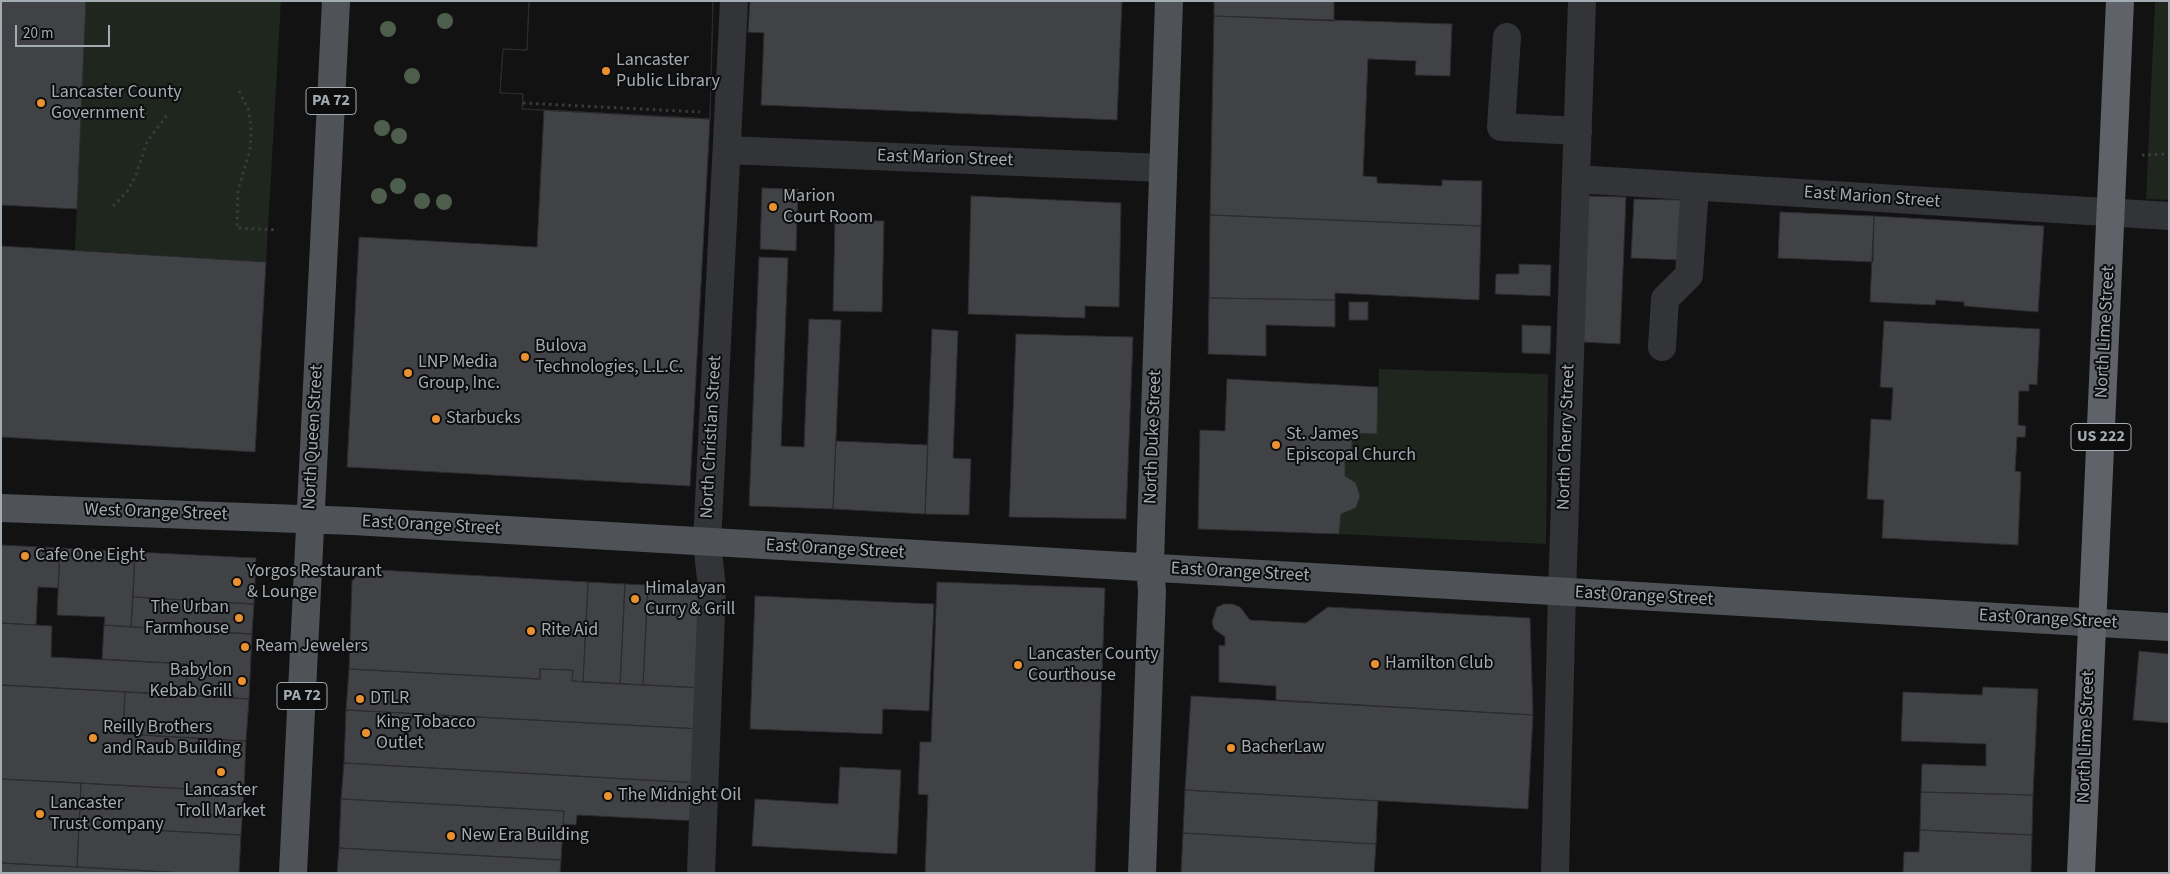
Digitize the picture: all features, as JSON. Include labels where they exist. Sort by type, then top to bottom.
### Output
[{"type":"highway","name":"North Lime Street","points":[[2081,873],[2120,1]]},
{"type":"main road","name":"North Queen Street","points":[[293,873],[336,1]]},
{"type":"main road","name":"North Duke Street","points":[[1142,873],[1169,1]]},
{"type":"main road","name":"West Orange Street","points":[[1,508],[310,519]]},
{"type":"main road","name":"East Orange Street","points":[[310,519],[2169,628]]},
{"type":"street","name":"North Christian Street","points":[[701,873],[712,588],[706,542],[734,1]]},
{"type":"street","name":"North Cherry Street","points":[[1555,873],[1562,592],[1582,1]]},
{"type":"street","points":[[1507,37],[1501,127],[1578,131]]},
{"type":"street","name":"East Marion Street","points":[[727,150],[1163,168]]},
{"type":"street","name":"East Marion Street","points":[[1576,179],[2169,216]]},
{"type":"street","points":[[1662,347],[1665,299],[1689,275],[1695,187]]},
{"type":"path","points":[[239,91],[249,111],[251,130],[250,150],[238,190],[237,228],[278,230]]},
{"type":"path","points":[[523,103],[700,112]]},
{"type":"path","points":[[113,206],[128,192],[147,142],[167,115]]},
{"type":"shaded area","points":[[86,1],[281,1],[266,262],[75,250]]},
{"type":"shaded area","points":[[2155,1],[2169,1],[2169,200],[2146,199]]},
{"type":"shaded area","points":[[1379,369],[1548,374],[1546,544],[1339,534],[1341,514],[1356,508],[1360,496],[1356,483],[1345,476],[1345,457],[1352,457],[1352,433],[1377,433]]},
{"type":"building","name":"Lancaster County Government","points":[[1,1],[86,1],[77,209],[1,205]]},
{"type":"building","name":"Lancaster Public Library","points":[[529,1],[713,1],[710,119],[522,109],[523,94],[500,93],[503,49],[527,50]]},
{"type":"building","name":"Lancaster Public Library","points":[[529,1],[713,1],[710,119],[522,109],[523,94],[500,93],[503,49],[527,50]]},
{"type":"building","points":[[750,1],[1122,1],[1117,120],[761,105],[764,33],[748,32]]},
{"type":"building","points":[[1214,1],[1334,1],[1334,21],[1214,16]]},
{"type":"building","points":[[1214,16],[1452,24],[1450,76],[1415,75],[1416,61],[1368,59],[1363,176],[1377,177],[1377,183],[1442,186],[1442,180],[1482,181],[1481,226],[1210,215]]},
{"type":"building","name":"Bulova Technologies, L.L.C.","points":[[544,110],[710,119],[690,486],[347,467],[359,237],[537,247]]},
{"type":"building","points":[[762,188],[798,189],[796,251],[760,249]]},
{"type":"building","points":[[971,196],[1121,203],[1119,307],[1085,306],[1085,318],[968,314]]},
{"type":"building","points":[[1588,196],[1626,197],[1620,344],[1583,342]]},
{"type":"building","points":[[1634,199],[1683,200],[1680,260],[1631,258]]},
{"type":"building","points":[[1780,212],[1874,216],[1873,262],[1778,258]]},
{"type":"building","points":[[1210,215],[1481,226],[1479,300],[1335,293],[1335,300],[1209,298]]},
{"type":"building","points":[[1874,216],[2044,226],[2038,312],[1964,306],[1964,302],[1936,300],[1935,305],[1870,302]]},
{"type":"building","points":[[835,220],[884,221],[882,312],[833,311]]},
{"type":"building","points":[[1,246],[266,262],[255,452],[1,437]]},
{"type":"building","points":[[759,257],[788,258],[781,446],[804,447],[809,319],[841,320],[833,509],[749,506]]},
{"type":"building","points":[[1519,264],[1551,265],[1550,296],[1495,294],[1496,274],[1519,274]]},
{"type":"building","points":[[1209,298],[1335,300],[1335,327],[1266,325],[1266,356],[1208,354]]},
{"type":"building","points":[[1349,302],[1368,302],[1368,320],[1349,320]]},
{"type":"building","points":[[1884,321],[2040,329],[2037,385],[2029,384],[2029,391],[2019,391],[2018,425],[2026,426],[2025,437],[2017,437],[2015,471],[2021,472],[2018,545],[1882,538],[1884,500],[1867,499],[1871,419],[1891,420],[1893,388],[1880,387]]},
{"type":"building","points":[[1522,325],[1551,326],[1550,354],[1522,353]]},
{"type":"building","points":[[932,329],[958,331],[953,458],[971,459],[969,515],[925,514]]},
{"type":"building","points":[[1016,334],[1133,337],[1126,519],[1009,517]]},
{"type":"building","name":"St. James Episcopal Church","points":[[1227,379],[1378,387],[1377,434],[1352,433],[1352,457],[1345,457],[1345,476],[1356,483],[1360,496],[1356,508],[1341,514],[1339,534],[1198,529],[1200,430],[1225,431]]},
{"type":"building","points":[[836,441],[928,445],[925,514],[833,509]]},
{"type":"building","points":[[1,545],[60,548],[58,588],[38,587],[36,625],[1,623]]},
{"type":"building","points":[[60,548],[135,552],[131,627],[104,625],[105,617],[57,615]]},
{"type":"building","points":[[135,552],[256,558],[254,604],[133,597]]},
{"type":"building","name":"Rite Aid","points":[[363,569],[588,582],[583,682],[572,681],[573,670],[540,669],[540,679],[349,669],[352,581]]},
{"type":"building","points":[[588,582],[625,584],[620,684],[583,682]]},
{"type":"building","name":"Lancaster County Courthouse","points":[[937,582],[1105,588],[1095,873],[925,873],[928,795],[918,794],[920,742],[931,742]]},
{"type":"building","points":[[625,584],[648,585],[643,685],[620,684]]},
{"type":"building","points":[[648,585],[709,588],[703,688],[643,685]]},
{"type":"building","points":[[755,596],[934,604],[929,711],[883,709],[882,734],[750,729]]},
{"type":"building","points":[[133,597],[254,604],[252,634],[131,627]]},
{"type":"building","name":"Hamilton Club","points":[[1224,604],[1240,607],[1250,620],[1306,623],[1328,607],[1530,618],[1533,715],[1276,700],[1276,686],[1219,682],[1219,645],[1225,646],[1225,637],[1214,629],[1212,622],[1217,607]]},
{"type":"building","points":[[1,623],[52,626],[51,657],[187,664],[186,695],[1,685]]},
{"type":"building","points":[[104,625],[252,634],[249,699],[186,695],[187,664],[102,659]]},
{"type":"building","points":[[2139,651],[2169,654],[2169,723],[2133,720]]},
{"type":"building","points":[[349,669],[540,679],[540,669],[573,670],[572,681],[703,688],[701,729],[346,710]]},
{"type":"building","name":"Reilly Brothers and Raub Building","points":[[1,685],[125,692],[123,734],[246,741],[244,792],[1,779]]},
{"type":"building","points":[[1983,687],[2038,689],[2033,795],[1921,792],[1922,764],[1986,766],[1986,744],[1901,741],[1903,692],[1982,695]]},
{"type":"building","points":[[125,692],[249,699],[246,741],[123,734]]},
{"type":"building","points":[[1191,696],[1533,715],[1528,809],[1185,790]]},
{"type":"building","points":[[346,710],[701,729],[698,783],[344,763]]},
{"type":"building","points":[[344,763],[698,783],[696,821],[577,815],[576,825],[563,824],[564,811],[341,799]]},
{"type":"building","points":[[840,767],[901,770],[897,854],[752,846],[755,799],[838,804]]},
{"type":"building","name":"Lancaster Trust Company","points":[[1,779],[81,783],[77,867],[1,863]]},
{"type":"building","points":[[81,783],[244,792],[241,835],[79,826]]},
{"type":"building","points":[[1185,790],[1378,801],[1376,844],[1183,833]]},
{"type":"building","points":[[1921,792],[2033,795],[2032,835],[1920,830]]},
{"type":"building","name":"New Era Building","points":[[341,799],[564,811],[561,860],[339,848]]},
{"type":"building","points":[[79,826],[241,835],[239,873],[185,873],[77,867]]},
{"type":"building","points":[[1920,830],[2032,835],[2031,873],[1903,873],[1904,852],[1919,852]]},
{"type":"building","points":[[1183,833],[1376,844],[1374,873],[1181,873]]},
{"type":"building","points":[[339,848],[561,860],[560,873],[337,873]]},
{"type":"building","points":[[1,863],[77,867],[185,873],[1,873]]},
{"type":"place","name":"Lancaster Public Library","points":[[606,71]]},
{"type":"place","name":"Lancaster County Government","points":[[41,103]]},
{"type":"place","name":"Marion Court Room","points":[[773,207]]},
{"type":"place","name":"Bulova Technologies, L.L.C.","points":[[525,357]]},
{"type":"place","name":"LNP Media Group, Inc.","points":[[408,373]]},
{"type":"place","name":"Starbucks","points":[[436,419]]},
{"type":"place","name":"St. James Episcopal Church","points":[[1276,445]]},
{"type":"place","name":"Cafe One Eight","points":[[25,556]]},
{"type":"place","name":"Yorgos Restaurant & Lounge","points":[[237,582]]},
{"type":"place","name":"Himalayan Curry & Grill","points":[[635,599]]},
{"type":"place","name":"The Urban Farmhouse","points":[[239,618]]},
{"type":"place","name":"Rite Aid","points":[[531,631]]},
{"type":"place","name":"Ream Jewelers","points":[[245,647]]},
{"type":"place","name":"Hamilton Club","points":[[1375,664]]},
{"type":"place","name":"Lancaster County Courthouse","points":[[1018,665]]},
{"type":"place","name":"Babylon Kebab Grill","points":[[242,681]]},
{"type":"place","name":"DTLR","points":[[360,699]]},
{"type":"place","name":"King Tobacco Outlet","points":[[366,733]]},
{"type":"place","name":"Reilly Brothers and Raub Building","points":[[93,738]]},
{"type":"place","name":"BacherLaw","points":[[1231,748]]},
{"type":"place","name":"Lancaster Troll Market","points":[[221,772]]},
{"type":"place","name":"The Midnight Oil","points":[[608,796]]},
{"type":"place","name":"Lancaster Trust Company","points":[[40,814]]},
{"type":"place","name":"New Era Building","points":[[451,836]]}]
